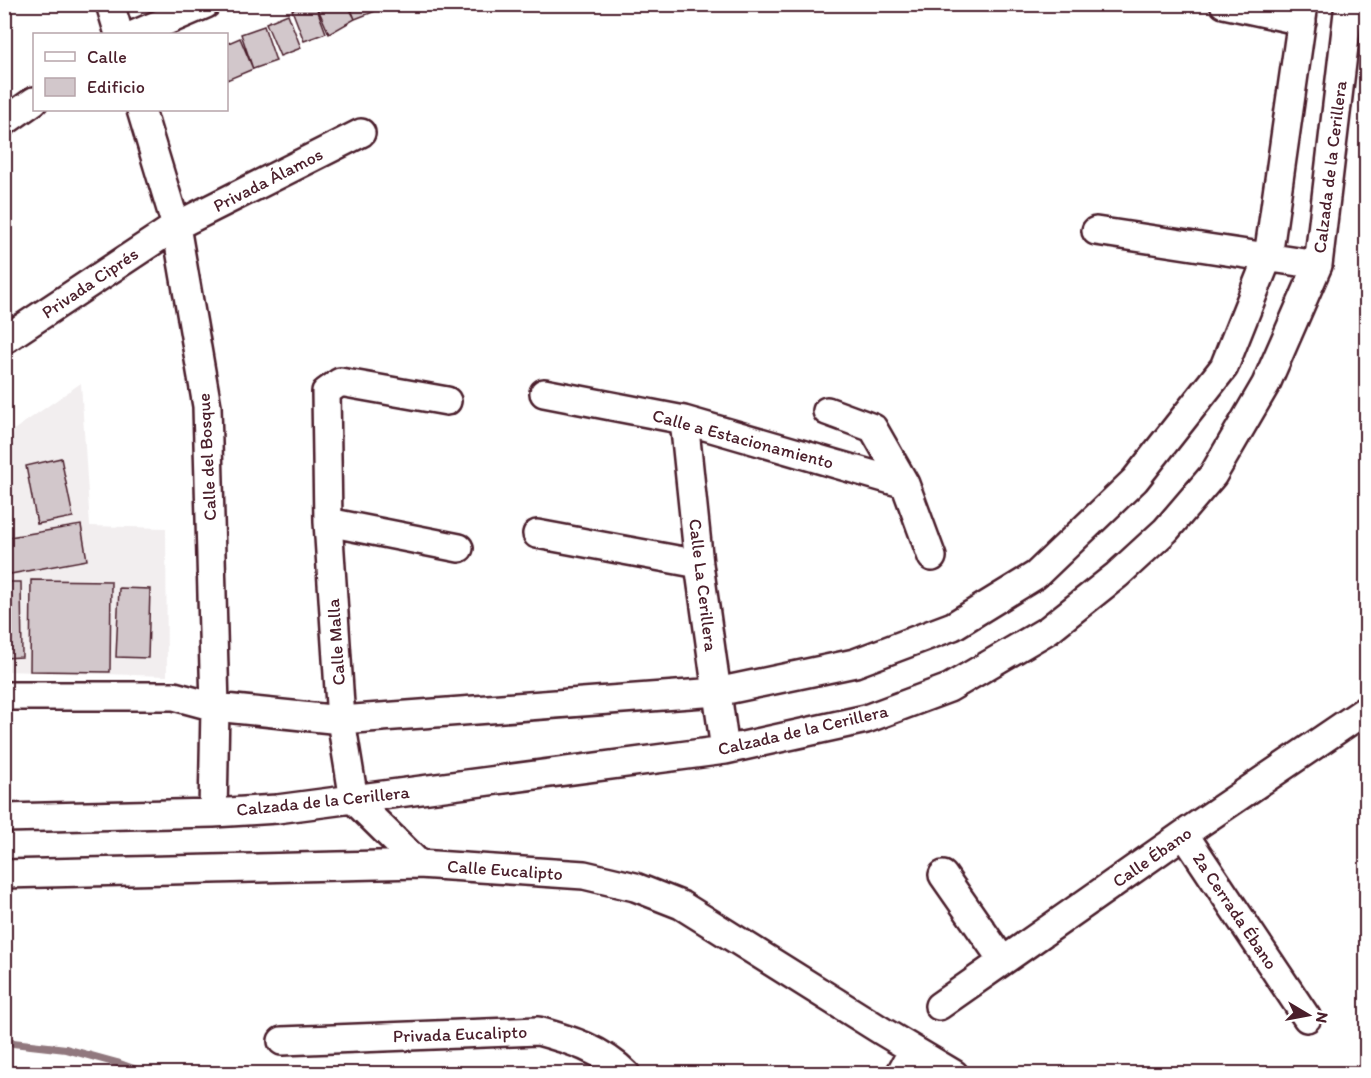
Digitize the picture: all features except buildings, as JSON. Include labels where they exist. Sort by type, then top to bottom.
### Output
[{"type":"street","points":[[110,4],[119,33]]},
{"type":"street","points":[[137,33],[206,4]]},
{"type":"street","points":[[4,696],[174,696],[214,707],[341,720],[717,692],[855,663],[953,626],[1036,574],[1135,480],[1224,367],[1268,257],[1303,13],[1224,4]]},
{"type":"street","name":"Calzada de la Cerillera","points":[[4,818],[213,813],[277,809],[725,750],[866,719],[949,688],[1048,630],[1117,575],[1166,530],[1213,475],[1266,384],[1318,264],[1349,4]]},
{"type":"street","points":[[4,122],[33,102]]},
{"type":"street","name":"Calle del Bosque","points":[[141,111],[176,226],[207,406],[214,707],[213,813]]},
{"type":"street","name":"Privada Álamos","points":[[176,226],[361,133]]},
{"type":"street","name":"Privada Ciprés","points":[[4,340],[176,226]]},
{"type":"street","points":[[1096,231],[1318,264]]},
{"type":"street","name":"Calle Malla","points":[[354,800],[341,720],[328,522],[326,392],[340,382],[447,400]]},
{"type":"street","name":"Calle a Estacionamiento","points":[[544,393],[684,420],[904,484]]},
{"type":"street","points":[[827,411],[873,428],[904,484],[932,556]]},
{"type":"street","name":"Calle La Cerillera","points":[[684,420],[699,564],[725,750]]},
{"type":"street","points":[[328,522],[459,548]]},
{"type":"street","points":[[537,534],[699,564]]},
{"type":"street","name":"Calle Ébano","points":[[939,1006],[1366,710]]},
{"type":"street","points":[[354,800],[419,864]]},
{"type":"street","name":"2a Cerrada Ébano","points":[[1184,834],[1307,1018]]},
{"type":"street","name":"Calle Eucalipto","points":[[4,874],[419,864],[584,875],[635,887],[681,905],[954,1074]]},
{"type":"street","points":[[943,875],[1003,961]]},
{"type":"street","name":"Privada Eucalipto","points":[[282,1041],[538,1031],[576,1042],[613,1060],[626,1074]]},
{"type":"street","points":[[900,1074],[913,1050]]},
{"type":"shaded area","points":[[81,383],[90,526],[166,528],[167,676],[5,671],[5,436]]},
{"type":"waterway","points":[[4,1042],[66,1049],[147,1074]]}]
